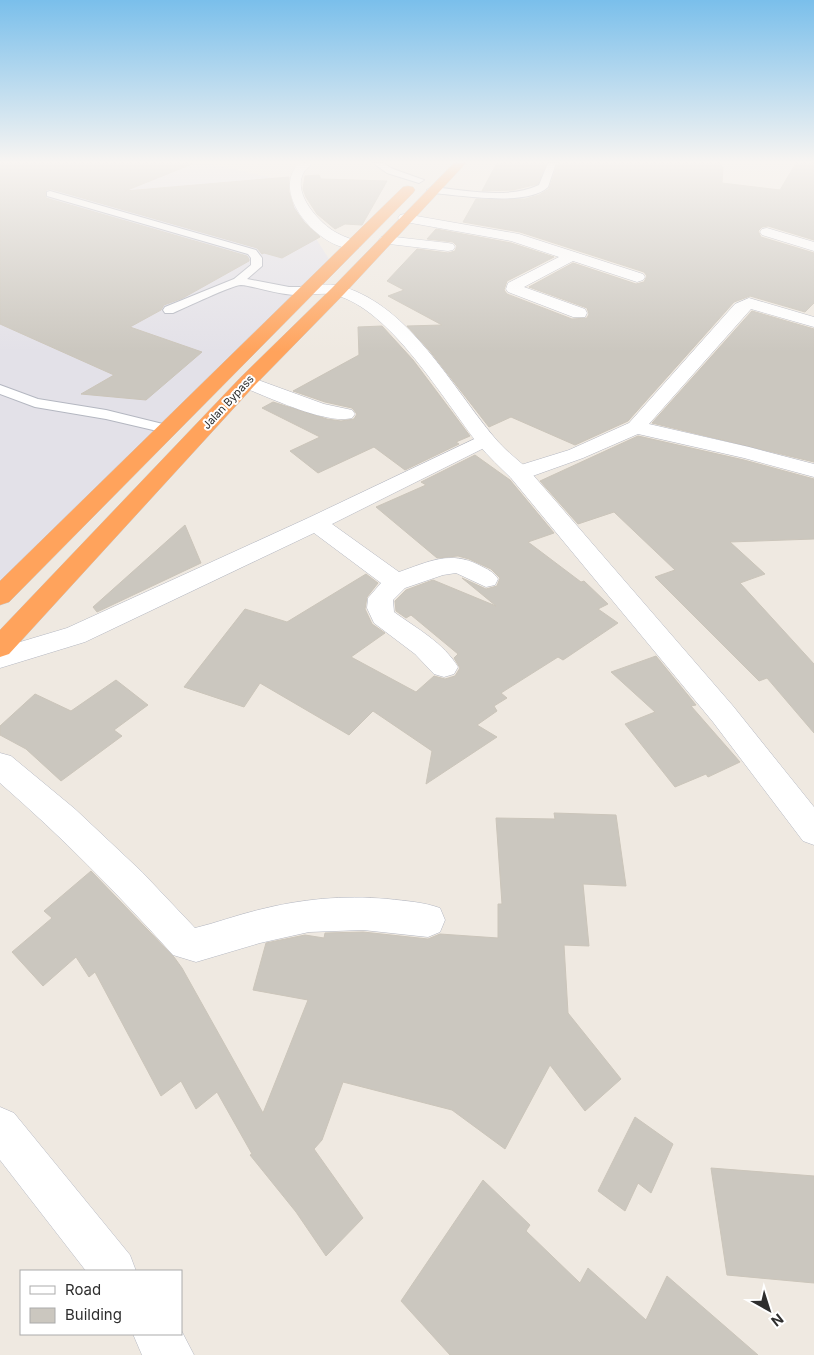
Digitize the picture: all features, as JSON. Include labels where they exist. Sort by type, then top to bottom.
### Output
[{"type":"highway","name":"Jalan Bypass","points":[[0,596],[306,290],[374,226]]},
{"type":"highway","name":"Jalan Bypass","points":[[0,646],[247,382],[338,291],[398,226]]},
{"type":"street","points":[[321,226],[331,236],[354,244]]},
{"type":"street","points":[[452,226],[514,237],[570,257],[637,277]]},
{"type":"street","points":[[767,232],[814,247]]},
{"type":"street","points":[[386,240],[448,247]]},
{"type":"street","points":[[570,257],[514,287],[579,313]]},
{"type":"street","points":[[519,474],[576,454],[636,427],[741,308],[764,289]]},
{"type":"street","points":[[306,290],[338,291],[378,311],[446,384],[485,440],[519,474],[723,714],[814,831]]},
{"type":"street","points":[[749,303],[814,322]]},
{"type":"street","points":[[247,382],[319,409],[345,414]]},
{"type":"street","points":[[636,427],[749,453],[814,472]]},
{"type":"street","points":[[0,658],[76,635],[316,523],[485,440]]},
{"type":"street","points":[[316,523],[396,582]]},
{"type":"street","points":[[444,667],[424,647],[383,617],[380,608],[381,598],[396,582],[451,565],[460,565],[486,578]]},
{"type":"street","points":[[0,766],[64,819],[130,883],[186,942],[196,945],[292,919],[322,914],[351,913],[428,920]]},
{"type":"street","points":[[0,1127],[113,1270]]},
{"type":"street","points":[[157,1335],[170,1355]]},
{"type":"lane","points":[[162,226],[252,252],[257,258],[256,266],[238,281],[169,310]]},
{"type":"lane","points":[[238,281],[289,291],[306,290]]},
{"type":"lane","points":[[4,394],[39,405],[98,413],[166,429]]},
{"type":"shaded area","points":[[0,226],[308,226],[334,267],[0,606]]},
{"type":"building","points":[[0,226],[144,226],[247,256],[249,259],[249,261],[183,298],[164,305],[161,310],[130,327],[202,352],[146,400],[81,394],[114,375],[0,324]]},
{"type":"building","points":[[181,226],[309,226],[320,237],[282,258],[262,254],[257,248]]},
{"type":"building","points":[[487,226],[767,226],[762,227],[758,231],[761,237],[814,253],[814,303],[805,312],[750,296],[734,302],[628,421],[575,445],[511,417],[489,427],[429,350],[407,326],[442,325],[388,296],[404,290],[387,281],[417,249],[448,253],[455,251],[457,246],[453,242],[427,239],[436,229],[511,243],[554,257],[507,281],[504,290],[507,294],[572,319],[587,318],[589,314],[587,308],[529,287],[573,263],[636,284],[644,282],[647,276],[644,272],[520,232]]},
{"type":"building","points":[[769,226],[814,226],[814,240]]},
{"type":"building","points":[[752,311],[814,329],[814,462],[652,423]]},
{"type":"building","points":[[382,326],[413,360],[470,436],[456,442],[459,444],[405,470],[374,447],[318,473],[290,451],[320,437],[262,408],[273,402],[327,419],[341,421],[354,419],[357,414],[352,408],[325,402],[293,391],[359,355],[358,327]]},
{"type":"building","points":[[638,436],[744,460],[814,479],[814,539],[730,542],[765,574],[740,583],[814,664],[814,733],[767,678],[759,681],[655,577],[675,570],[614,512],[578,524],[540,481]]},
{"type":"building","points":[[475,455],[510,480],[554,533],[528,542],[581,582],[584,581],[608,604],[598,609],[618,623],[563,660],[558,657],[501,693],[507,698],[494,706],[497,711],[477,725],[497,737],[426,784],[432,751],[373,711],[349,735],[260,683],[244,707],[184,687],[245,609],[287,622],[366,574],[378,583],[367,597],[365,609],[372,624],[385,633],[351,657],[416,692],[434,676],[445,679],[455,676],[460,668],[454,658],[458,654],[411,615],[406,618],[396,611],[395,601],[406,590],[433,580],[496,606],[462,578],[486,589],[497,586],[500,578],[491,569],[469,559],[458,556],[437,558],[376,507],[426,485],[421,482]]},
{"type":"building","points":[[185,525],[201,563],[97,612],[93,607]]},
{"type":"building","points":[[656,656],[696,705],[691,706],[740,762],[708,777],[706,774],[675,787],[625,724],[655,712],[611,672]]},
{"type":"building","points":[[116,680],[148,705],[114,730],[122,736],[61,781],[26,749],[0,735],[0,726],[35,694],[71,711]]},
{"type":"building","points":[[554,813],[616,815],[626,886],[583,884],[589,946],[564,945],[568,1013],[621,1079],[585,1111],[550,1065],[505,1149],[452,1110],[343,1082],[322,1140],[314,1149],[363,1218],[326,1256],[296,1212],[250,1155],[252,1154],[217,1092],[196,1109],[181,1081],[161,1096],[95,972],[89,977],[76,957],[43,986],[12,952],[52,918],[44,911],[91,871],[174,957],[182,968],[263,1113],[308,1000],[253,990],[266,943],[305,935],[324,938],[325,933],[363,932],[428,939],[440,934],[498,938],[498,904],[502,904],[496,818],[555,819]]},
{"type":"building","points":[[635,1117],[673,1144],[651,1193],[638,1183],[625,1211],[598,1191]]},
{"type":"building","points":[[711,1168],[814,1176],[814,1283],[727,1275]]},
{"type":"building","points":[[483,1180],[530,1225],[526,1231],[580,1283],[588,1268],[646,1320],[667,1276],[758,1355],[450,1355],[401,1301]]}]
